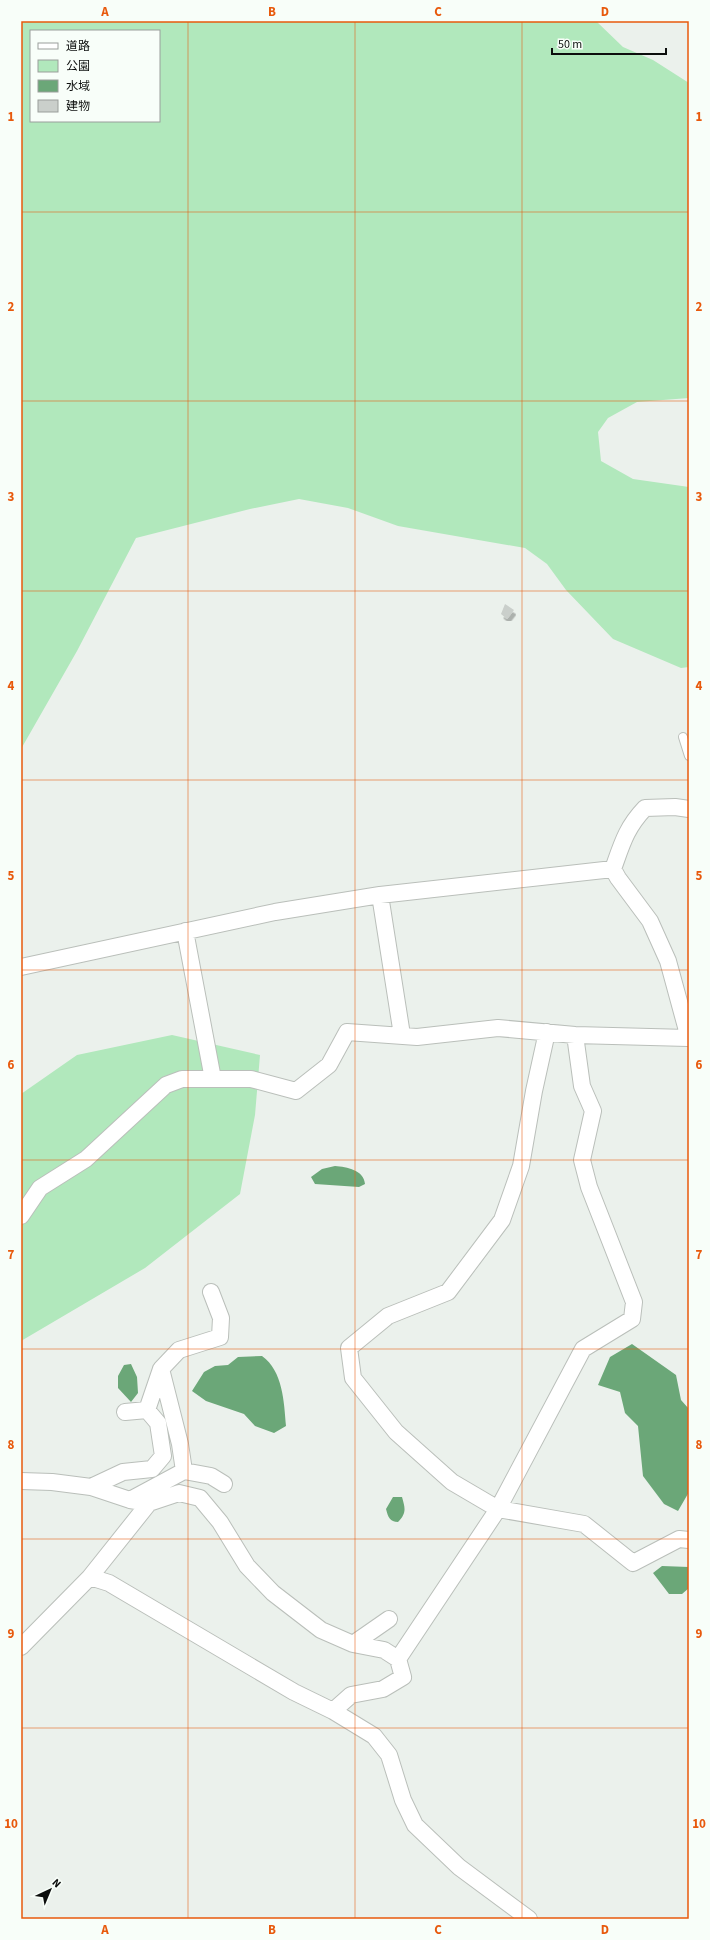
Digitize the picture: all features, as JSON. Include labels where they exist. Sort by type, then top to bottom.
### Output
[{"type":"street","points":[[21,1216],[40,1188],[86,1159],[166,1085],[182,1079],[250,1079],[296,1091],[329,1065],[348,1032],[417,1037],[498,1028],[575,1035],[688,1038],[668,961],[650,921],[613,869],[624,837],[632,821],[645,808],[675,807],[689,809]]},
{"type":"street","points":[[21,967],[275,912],[380,895],[613,869]]},
{"type":"street","points":[[380,895],[402,1036]]},
{"type":"street","points":[[185,931],[213,1079]]},
{"type":"street","points":[[547,1032],[534,1091],[521,1166],[502,1220],[448,1292],[388,1316],[349,1348],[353,1378],[396,1432],[452,1482],[498,1508],[584,1524],[633,1563],[678,1539],[689,1540]]},
{"type":"street","points":[[398,1659],[498,1508],[583,1348],[632,1319],[634,1302],[589,1187],[582,1160],[593,1111],[582,1086],[575,1035]]},
{"type":"street","points":[[147,1410],[161,1369],[179,1350],[220,1337],[221,1318],[211,1292]]},
{"type":"street","points":[[161,1369],[180,1444],[184,1471]]},
{"type":"street","points":[[125,1412],[147,1410]]},
{"type":"street","points":[[91,1487],[123,1472],[152,1469],[163,1456],[158,1423],[147,1410]]},
{"type":"street","points":[[130,1500],[184,1471],[211,1476],[224,1484]]},
{"type":"street","points":[[21,1481],[52,1482],[91,1487],[130,1500],[149,1503],[180,1493],[200,1498],[220,1522],[247,1566],[273,1593],[321,1630],[353,1644],[384,1650],[398,1659],[403,1677],[383,1689],[350,1695],[333,1711]]},
{"type":"street","points":[[21,1647],[90,1577],[149,1503]]},
{"type":"street","points":[[90,1577],[109,1583],[294,1692],[333,1711],[374,1736],[389,1755],[403,1800],[414,1825],[458,1867],[529,1919]]},
{"type":"street","points":[[353,1644],[390,1619]]},
{"type":"lane","points":[[683,737],[689,756]]},
{"type":"green space","points":[[21,21],[596,21],[623,47],[653,60],[689,83],[689,398],[637,402],[608,418],[598,432],[601,461],[633,479],[689,487],[689,667],[681,668],[613,639],[566,590],[547,564],[525,548],[398,526],[348,508],[299,499],[250,509],[136,538],[77,651],[21,749]]},
{"type":"green space","points":[[172,1035],[260,1055],[255,1115],[240,1194],[145,1268],[21,1341],[21,1094],[77,1055]]},
{"type":"water","points":[[335,1166],[350,1168],[358,1172],[362,1175],[365,1184],[359,1187],[315,1184],[311,1177],[322,1169]]},
{"type":"water","points":[[632,1344],[676,1375],[681,1400],[689,1409],[689,1492],[678,1511],[664,1504],[643,1476],[638,1426],[625,1413],[620,1392],[598,1385],[610,1357]]},
{"type":"water","points":[[262,1356],[269,1362],[274,1370],[278,1378],[283,1397],[286,1426],[274,1433],[255,1426],[244,1414],[206,1401],[192,1391],[204,1372],[215,1366],[228,1365],[238,1357]]},
{"type":"water","points":[[131,1364],[137,1377],[138,1393],[131,1402],[118,1388],[118,1376],[124,1365]]},
{"type":"water","points":[[393,1497],[402,1497],[404,1504],[403,1516],[398,1522],[393,1521],[390,1518],[386,1509]]},
{"type":"water","points":[[662,1566],[689,1567],[689,1588],[682,1594],[669,1594],[653,1573]]},
{"type":"building","points":[[505,604],[514,610],[507,619],[501,614]]}]
